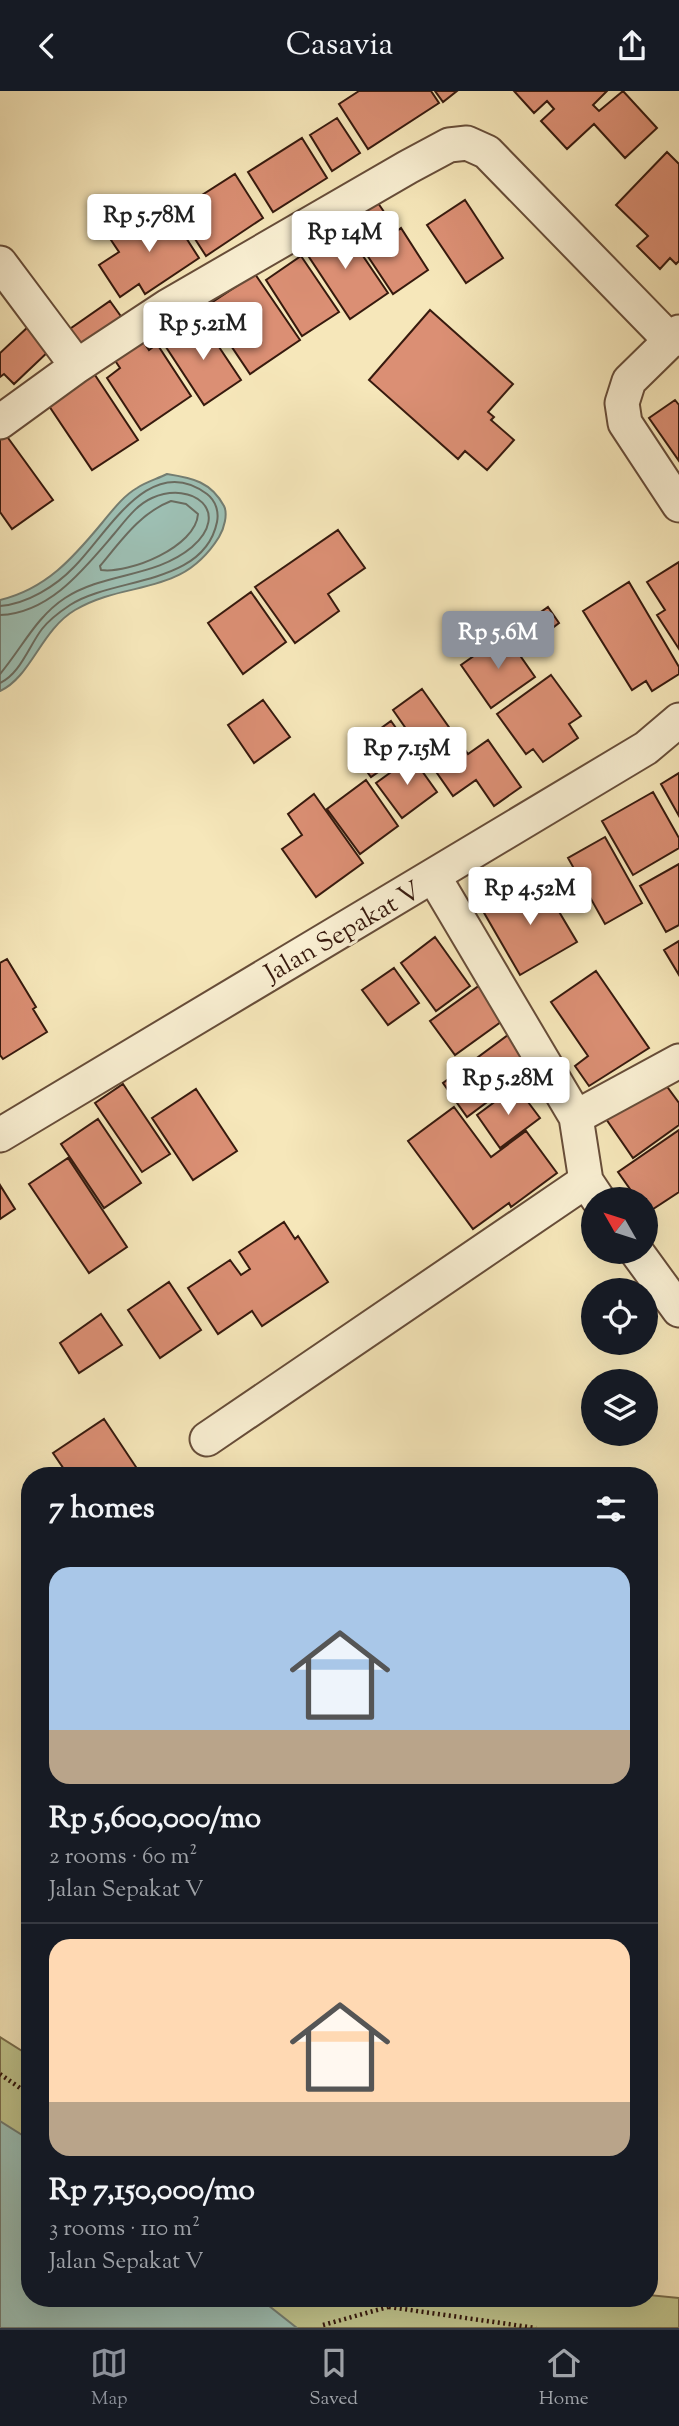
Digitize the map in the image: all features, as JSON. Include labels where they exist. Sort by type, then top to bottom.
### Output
[{"type":"street","points":[[0,422],[77,366],[168,306],[408,167],[449,145],[467,143],[487,152],[675,337],[629,381],[622,403],[625,423],[679,505]]},
{"type":"street","points":[[0,263],[77,366]]},
{"type":"street","name":"Jalan Sepakat V","points":[[0,1135],[646,748],[679,720]]},
{"type":"street","points":[[433,877],[576,1117],[591,1187]]},
{"type":"street","points":[[576,1117],[679,1061]]},
{"type":"street","points":[[206,1439],[581,1197]]},
{"type":"street","points":[[645,1264],[679,1310]]},
{"type":"path","points":[[0,2074],[21,2089]]},
{"type":"path","points":[[323,2325],[389,2307],[536,2328]]},
{"type":"green space","points":[[0,2037],[21,2050],[21,2307],[658,2307],[658,2296],[679,2298],[679,2328],[0,2328]]},
{"type":"water","points":[[167,474],[200,482],[219,498],[226,513],[219,537],[188,570],[171,579],[95,600],[75,610],[53,629],[20,675],[0,691],[0,600],[45,580],[69,560],[127,495]]},
{"type":"water","points":[[0,2121],[21,2134],[21,2307],[270,2307],[297,2328],[0,2328]]},
{"type":"building","points":[[359,91],[431,91],[439,103],[368,149],[339,104]]},
{"type":"building","points":[[435,91],[457,91],[443,102]]},
{"type":"building","points":[[514,91],[607,91],[593,105],[599,111],[623,91],[657,128],[625,158],[594,124],[567,149],[541,121],[554,109],[547,101],[534,113]]},
{"type":"building","points":[[337,118],[360,153],[332,171],[310,135]]},
{"type":"building","points":[[302,138],[327,178],[273,212],[248,172]]},
{"type":"building","points":[[667,152],[679,164],[679,261],[676,264],[670,258],[660,269],[637,246],[648,236],[616,205]]},
{"type":"building","points":[[235,174],[263,218],[206,256],[177,211]]},
{"type":"building","points":[[465,200],[503,258],[466,283],[427,225]]},
{"type":"building","points":[[378,203],[397,231],[401,228],[428,270],[393,294],[365,252],[379,243],[360,214]]},
{"type":"building","points":[[165,205],[199,258],[145,294],[139,284],[120,297],[99,265],[119,252],[111,240]]},
{"type":"building","points":[[340,222],[388,293],[350,319],[303,248]]},
{"type":"building","points":[[301,256],[339,312],[302,336],[266,280]]},
{"type":"building","points":[[255,274],[300,340],[250,374],[205,307]]},
{"type":"building","points":[[110,301],[125,322],[79,354],[64,333]]},
{"type":"building","points":[[430,310],[513,384],[488,412],[494,417],[491,420],[514,440],[487,470],[465,451],[458,459],[369,380]]},
{"type":"building","points":[[201,320],[241,380],[204,405],[164,344]]},
{"type":"building","points":[[29,326],[51,349],[14,384],[4,374],[0,377],[0,353]]},
{"type":"building","points":[[138,334],[149,350],[157,344],[191,396],[141,430],[107,378],[120,368],[110,353]]},
{"type":"building","points":[[89,366],[138,440],[92,470],[43,397]]},
{"type":"building","points":[[675,400],[679,405],[679,461],[649,418]]},
{"type":"building","points":[[3,431],[53,500],[12,529],[0,512],[0,433]]},
{"type":"building","points":[[338,530],[365,568],[328,594],[339,611],[295,643],[255,587]]},
{"type":"building","points":[[679,562],[679,649],[657,615],[665,610],[647,582]]},
{"type":"building","points":[[629,582],[679,667],[679,674],[652,691],[646,681],[632,690],[583,611]]},
{"type":"building","points":[[251,592],[286,642],[243,674],[208,623]]},
{"type":"building","points":[[548,607],[559,623],[526,648],[514,631]]},
{"type":"building","points":[[505,634],[535,677],[491,708],[461,665]]},
{"type":"building","points":[[551,675],[581,716],[569,724],[578,738],[543,762],[533,749],[526,754],[497,714]]},
{"type":"building","points":[[422,689],[468,754],[488,740],[521,787],[494,806],[476,780],[453,796],[393,710]]},
{"type":"building","points":[[263,700],[290,737],[254,763],[228,725]]},
{"type":"building","points":[[391,721],[411,749],[371,777],[351,750]]},
{"type":"building","points":[[412,757],[437,792],[402,818],[376,783]]},
{"type":"building","points":[[679,773],[679,816],[661,784]]},
{"type":"building","points":[[366,780],[398,826],[360,854],[327,809]]},
{"type":"building","points":[[653,792],[679,838],[679,848],[633,875],[602,821]]},
{"type":"building","points":[[314,794],[363,863],[316,897],[282,849],[302,835],[288,814]]},
{"type":"building","points":[[605,837],[642,903],[605,924],[568,858]]},
{"type":"building","points":[[679,864],[679,925],[666,932],[640,886]]},
{"type":"building","points":[[539,878],[577,942],[520,975],[483,911]]},
{"type":"building","points":[[435,937],[470,986],[436,1011],[401,963]]},
{"type":"building","points":[[679,941],[679,975],[664,950]]},
{"type":"building","points":[[7,959],[36,1007],[33,1009],[47,1032],[3,1059],[0,1055],[0,963]]},
{"type":"building","points":[[394,968],[419,1003],[388,1025],[362,990]]},
{"type":"building","points":[[596,971],[649,1048],[589,1086],[575,1066],[588,1056],[551,1002]]},
{"type":"building","points":[[480,985],[505,1019],[455,1055],[430,1021]]},
{"type":"building","points":[[508,1035],[533,1068],[467,1117],[443,1083]]},
{"type":"building","points":[[660,1077],[679,1103],[679,1125],[633,1158],[604,1116]]},
{"type":"building","points":[[123,1084],[170,1154],[142,1172],[95,1103]]},
{"type":"building","points":[[516,1086],[540,1118],[500,1148],[477,1115]]},
{"type":"building","points":[[196,1089],[237,1151],[193,1180],[152,1118]]},
{"type":"building","points":[[454,1107],[491,1157],[526,1131],[557,1173],[511,1207],[509,1203],[473,1229],[408,1141]]},
{"type":"building","points":[[98,1119],[141,1183],[104,1208],[61,1144]]},
{"type":"building","points":[[679,1130],[679,1192],[658,1206],[658,1187],[629,1187],[618,1172]]},
{"type":"building","points":[[68,1158],[127,1247],[89,1273],[29,1184]]},
{"type":"building","points":[[0,1185],[15,1209],[0,1219]]},
{"type":"building","points":[[284,1222],[295,1239],[298,1236],[328,1282],[262,1326],[252,1311],[218,1334],[188,1288],[230,1260],[241,1275],[250,1269],[239,1252]]},
{"type":"building","points":[[169,1282],[201,1330],[160,1358],[128,1310]]},
{"type":"building","points":[[101,1314],[122,1345],[79,1373],[60,1343]]},
{"type":"building","points":[[104,1419],[136,1467],[63,1467],[53,1453]]}]
